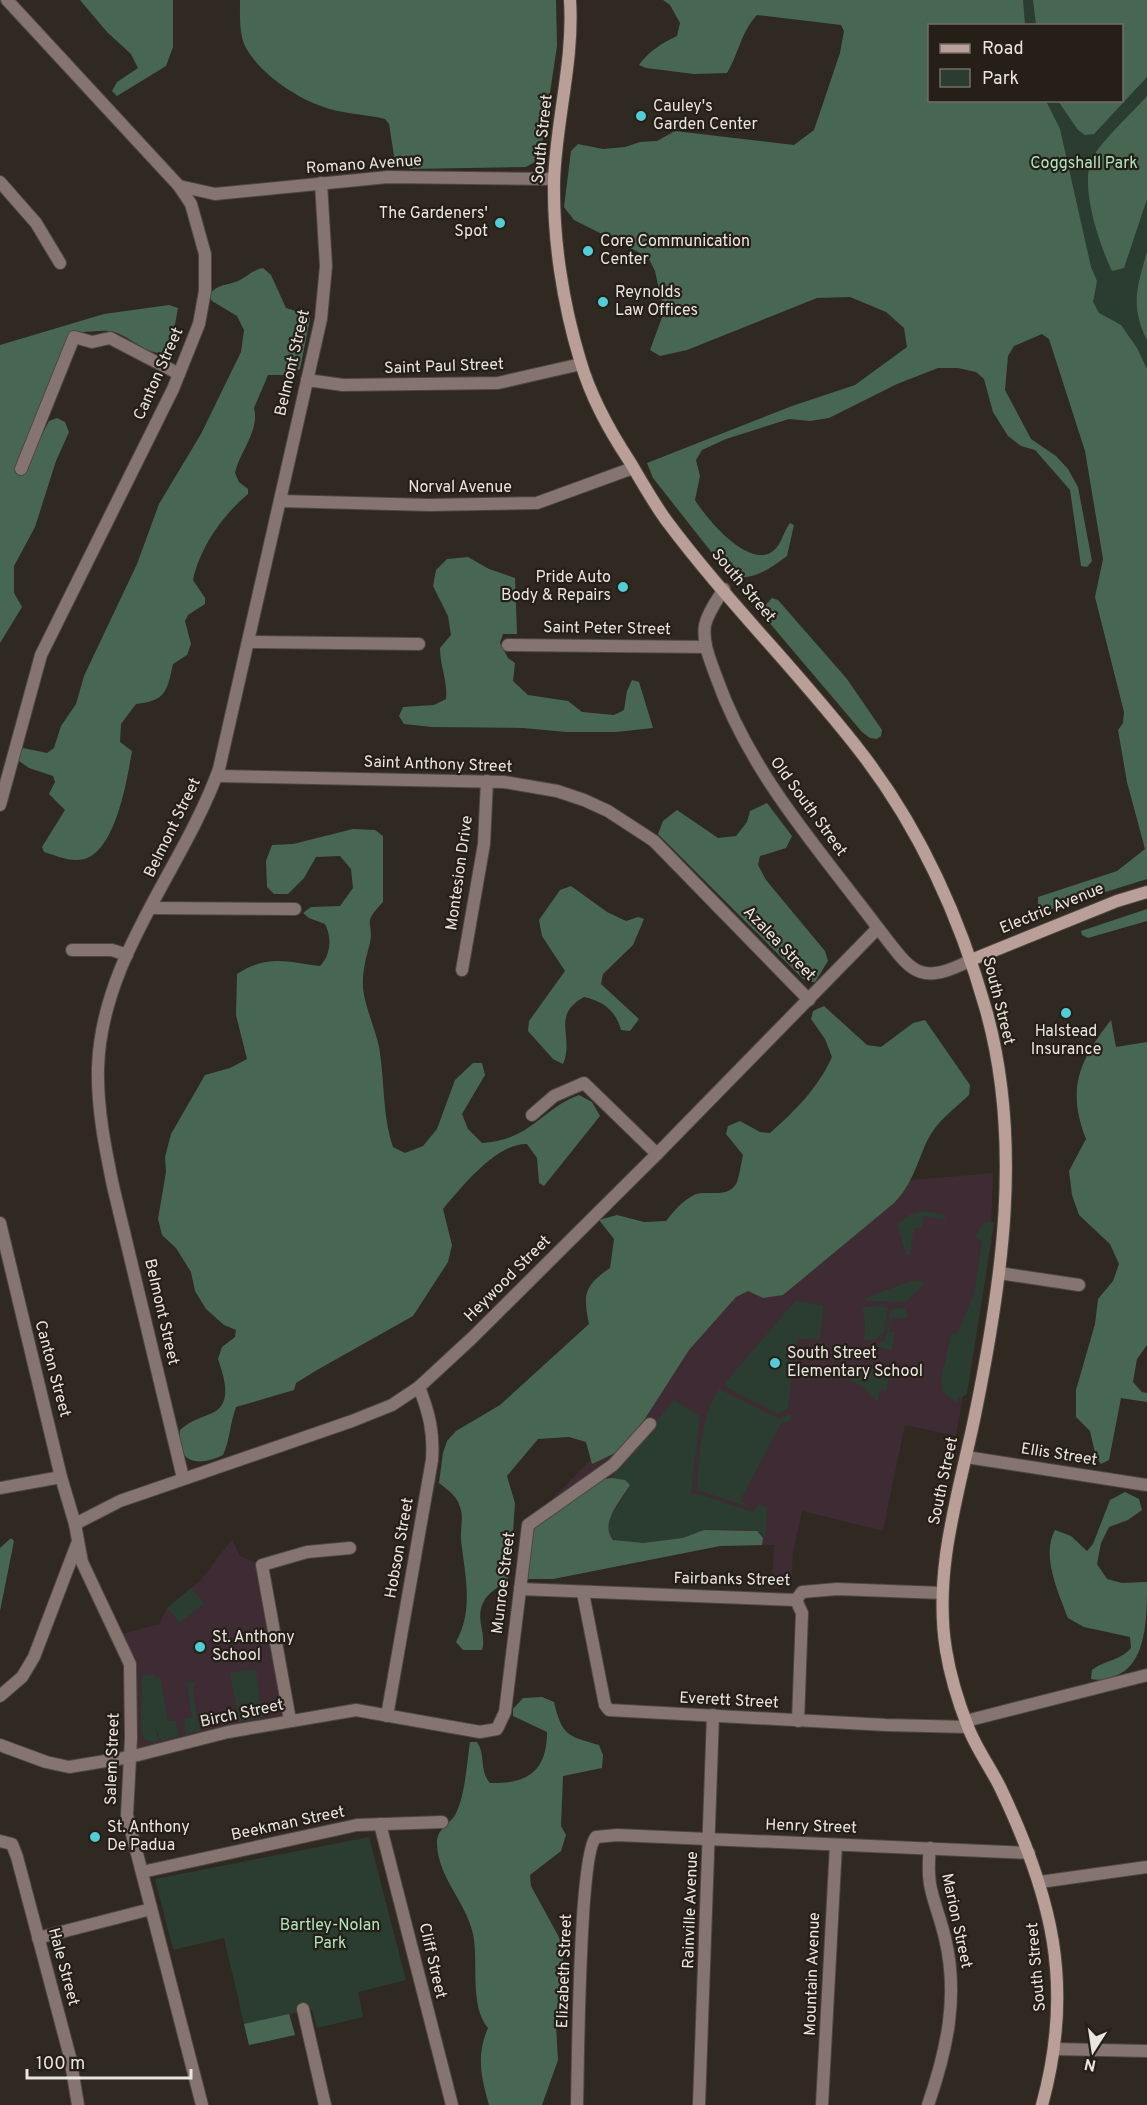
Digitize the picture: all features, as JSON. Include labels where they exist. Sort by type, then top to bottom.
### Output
[{"type":"main road","name":"South Street","points":[[570,0],[570,50],[554,179],[557,241],[581,364],[608,428],[665,519],[843,730],[889,791],[940,882],[971,960],[988,1018],[1006,1140],[1007,1192],[999,1273],[966,1456],[946,1547],[942,1593],[947,1656],[967,1724],[995,1775],[1029,1853],[1049,1914],[1056,1954],[1058,2013],[1054,2049],[1042,2105]]},
{"type":"main road","name":"Electric Avenue","points":[[971,960],[1117,901],[1147,892]]},
{"type":"street","name":"Canton Street","points":[[0,804],[41,655],[179,374],[203,309],[205,273],[200,231],[191,204],[178,186],[7,0]]},
{"type":"street","name":"Romano Avenue","points":[[178,186],[215,194],[388,177],[554,179]]},
{"type":"street","points":[[0,183],[36,224],[60,263]]},
{"type":"street","name":"Belmont Street","points":[[183,1478],[112,1186],[100,1111],[98,1067],[102,1032],[111,992],[217,776],[324,300],[326,266],[321,183]]},
{"type":"street","points":[[21,469],[74,337],[92,342],[110,338],[179,374]]},
{"type":"street","name":"Saint Paul Street","points":[[307,380],[343,385],[498,383],[581,364]]},
{"type":"street","name":"Norval Avenue","points":[[280,501],[429,505],[537,504],[633,468]]},
{"type":"street","name":"Old South Street","points":[[724,589],[705,625],[706,647],[723,696],[753,759],[778,797],[903,960],[920,973],[938,974],[971,960]]},
{"type":"street","points":[[248,642],[419,644]]},
{"type":"street","name":"Saint Peter Street","points":[[508,645],[706,647]]},
{"type":"street","name":"Saint Anthony Street","points":[[217,776],[487,781],[531,785],[557,791],[608,811],[654,841],[724,912]]},
{"type":"street","name":"Montesion Drive","points":[[462,970],[484,844],[487,781]]},
{"type":"street","points":[[151,908],[295,909]]},
{"type":"street","name":"Azalea Street","points":[[724,912],[809,1000]]},
{"type":"street","name":"Heywood Street","points":[[75,1524],[120,1501],[352,1421],[392,1404],[419,1387],[472,1338],[657,1154],[878,928]]},
{"type":"street","points":[[72,950],[112,950],[128,955]]},
{"type":"street","points":[[532,1115],[554,1096],[584,1083],[657,1154]]},
{"type":"street","name":"Canton Street","points":[[0,1222],[61,1477],[75,1524]]},
{"type":"street","points":[[999,1273],[1079,1285]]},
{"type":"street","name":"Hobson Street","points":[[387,1716],[432,1460],[434,1438],[430,1416],[419,1387]]},
{"type":"street","name":"Munroe Street","points":[[495,1730],[501,1723],[505,1712],[523,1554],[530,1522],[613,1465],[650,1424]]},
{"type":"street","name":"Ellis Street","points":[[966,1456],[1147,1485]]},
{"type":"street","points":[[0,1488],[61,1477]]},
{"type":"street","name":"Salem Street","points":[[75,1524],[82,1562],[129,1664],[130,1757],[127,1815],[202,2105]]},
{"type":"street","points":[[0,1696],[22,1677],[34,1657],[78,1543]]},
{"type":"street","points":[[290,1720],[262,1565],[318,1550],[350,1548]]},
{"type":"street","name":"Fairbanks Street","points":[[520,1589],[796,1600],[802,1592],[837,1589],[942,1593]]},
{"type":"street","name":"Everett Street","points":[[583,1593],[606,1708],[627,1713],[713,1715],[798,1721],[967,1724],[1147,1675]]},
{"type":"street","points":[[796,1600],[802,1613],[798,1721]]},
{"type":"street","name":"Birch Street","points":[[0,1745],[46,1762],[69,1767],[130,1757],[228,1732],[356,1710],[474,1731],[495,1730]]},
{"type":"street","name":"Rainville Avenue","points":[[699,2105],[713,1715]]},
{"type":"street","name":"Beekman Street","points":[[142,1872],[357,1825],[442,1822]]},
{"type":"street","name":"Cliff Street","points":[[380,1824],[452,2105]]},
{"type":"street","name":"Henry Street","points":[[593,1839],[608,1835],[1029,1853]]},
{"type":"street","name":"Elizabeth Street","points":[[577,2105],[582,1950],[588,1854],[593,1839]]},
{"type":"street","name":"Hale Street","points":[[4,1842],[12,1844],[18,1857],[70,2057],[78,2105]]},
{"type":"street","name":"Mountain Avenue","points":[[822,2105],[836,1845]]},
{"type":"street","name":"Marion Street","points":[[928,2105],[947,2040],[952,1991],[945,1938],[928,1887],[930,1848]]},
{"type":"street","points":[[1040,1882],[1147,1867]]},
{"type":"street","points":[[38,1938],[151,1909]]},
{"type":"street","points":[[303,2009],[325,2105]]},
{"type":"street","points":[[1054,2049],[1147,2051]]},
{"type":"shaded area","name":"South Street Elementary School","points":[[800,1118],[870,1212],[911,1180],[993,1173],[991,1235],[956,1436],[905,1425],[883,1531],[802,1511],[793,1553],[791,1586],[772,1588],[774,1545],[720,1546],[553,1579],[527,1578],[531,1531],[554,1516],[552,1499],[610,1440],[731,1189]]},
{"type":"shaded area","name":"St. Anthony School","points":[[232,1539],[240,1556],[262,1565],[290,1720],[130,1757],[131,1674],[118,1635],[159,1624],[167,1608],[200,1581]]},
{"type":"green space","points":[[80,0],[173,0],[173,47],[166,66],[117,96],[112,91],[117,82],[138,68],[131,54],[107,32]]},
{"type":"green space","points":[[240,0],[556,0],[557,46],[540,159],[526,167],[411,169],[395,162],[389,124],[385,119],[337,111],[311,102],[289,90],[259,65],[243,41]]},
{"type":"green space","points":[[663,0],[1023,0],[1025,24],[928,24],[928,102],[1046,102],[1060,129],[1091,267],[1097,281],[1093,302],[1099,313],[1121,325],[1137,348],[1147,369],[1147,879],[1042,912],[1038,906],[1038,897],[1117,871],[1145,849],[1127,782],[1118,730],[1123,723],[1124,712],[1095,597],[1103,559],[1085,451],[1049,339],[1042,334],[1014,346],[1008,356],[1005,390],[1031,439],[1056,456],[1068,469],[1078,487],[1092,561],[1087,567],[1081,566],[1070,490],[1035,450],[1021,446],[1008,436],[993,412],[984,379],[976,372],[958,368],[938,368],[897,384],[829,418],[810,421],[789,419],[726,439],[702,450],[696,460],[700,476],[695,500],[708,518],[729,539],[752,554],[763,555],[776,548],[790,523],[794,525],[787,556],[767,570],[754,575],[731,577],[653,478],[647,463],[792,406],[855,385],[907,347],[904,328],[886,312],[850,297],[817,298],[687,350],[660,356],[650,350],[664,312],[655,271],[648,257],[574,220],[564,207],[571,151],[578,144],[603,149],[657,141],[675,131],[794,145],[814,130],[840,53],[844,31],[841,25],[757,15],[747,28],[727,73],[694,74],[646,68],[639,65],[661,45],[677,36],[680,23],[670,5]]},
{"type":"green space","name":"Coggshall Park","points":[[968,0],[1147,0],[1147,702],[999,102],[1123,102],[1123,24],[976,24]]},
{"type":"green space","points":[[1033,0],[1147,0],[1147,77],[1094,134],[1085,135],[1078,130],[1059,102],[1123,102],[1123,24],[1036,24]]},
{"type":"green space","points":[[1147,96],[1147,199],[1124,268],[1112,271],[1102,247],[1089,200],[1089,171],[1092,159],[1102,144]]},
{"type":"green space","points":[[1147,252],[1147,340],[1138,317],[1137,296]]},
{"type":"green space","points":[[263,268],[271,275],[286,308],[308,315],[310,319],[300,369],[288,375],[268,375],[254,408],[252,432],[235,473],[239,482],[248,489],[248,494],[221,522],[196,568],[193,580],[205,598],[205,604],[188,615],[185,621],[191,644],[187,655],[173,664],[167,688],[163,693],[154,700],[136,704],[121,724],[120,742],[132,751],[127,780],[110,834],[100,848],[89,857],[72,860],[44,852],[42,847],[65,810],[49,794],[55,782],[53,776],[29,768],[19,761],[19,753],[23,748],[47,753],[54,748],[61,726],[76,704],[84,676],[137,564],[159,504],[201,434],[241,352],[244,330],[237,316],[212,301],[209,295],[220,287]]},
{"type":"green space","points":[[169,305],[178,308],[170,351],[156,353],[114,332],[76,332],[23,472],[49,421],[57,418],[65,422],[69,432],[56,461],[35,527],[14,566],[14,593],[22,607],[0,643],[0,345],[104,314]]},
{"type":"green space","points":[[468,557],[489,569],[515,578],[517,634],[503,634],[500,643],[508,658],[515,663],[513,681],[528,695],[568,701],[582,712],[614,715],[624,710],[627,691],[632,680],[639,682],[653,728],[616,732],[567,732],[523,728],[432,727],[404,724],[399,716],[403,707],[434,705],[446,699],[440,648],[451,635],[448,616],[433,586],[436,570],[447,559]]},
{"type":"green space","points":[[772,598],[778,600],[847,679],[882,730],[881,736],[877,739],[870,738],[862,732],[767,620],[761,610]]},
{"type":"green space","points":[[767,803],[792,836],[786,848],[760,856],[758,865],[766,880],[825,951],[828,961],[815,982],[808,982],[802,978],[658,834],[663,821],[677,810],[718,838],[736,836],[747,822],[750,811]]},
{"type":"green space","points":[[353,829],[375,830],[383,836],[383,902],[370,919],[371,936],[363,988],[379,1047],[385,1110],[393,1147],[405,1153],[423,1146],[437,1129],[455,1080],[473,1063],[482,1063],[485,1075],[462,1114],[468,1129],[482,1143],[499,1141],[512,1136],[554,1108],[579,1095],[592,1102],[600,1116],[544,1186],[539,1183],[537,1158],[527,1144],[503,1151],[480,1168],[443,1209],[452,1245],[448,1262],[413,1316],[296,1383],[294,1390],[236,1407],[223,1455],[205,1461],[191,1460],[182,1450],[180,1430],[191,1422],[217,1410],[222,1404],[225,1390],[218,1359],[222,1347],[235,1337],[236,1330],[224,1325],[206,1309],[195,1291],[191,1272],[176,1248],[162,1235],[158,1219],[166,1172],[165,1157],[171,1134],[205,1075],[230,1068],[247,1059],[236,1015],[237,974],[258,964],[277,961],[320,966],[328,951],[327,929],[325,924],[303,913],[311,907],[340,906],[353,888],[351,869],[340,856],[316,857],[304,878],[288,894],[274,894],[267,887],[266,861],[272,845],[293,844]]},
{"type":"green space","points":[[571,886],[607,912],[626,921],[638,917],[644,919],[633,945],[603,974],[601,984],[639,1019],[630,1031],[621,1030],[616,1017],[608,1008],[584,997],[568,1012],[565,1027],[567,1044],[563,1064],[553,1059],[528,1031],[529,1021],[565,971],[542,936],[539,920],[560,890]]},
{"type":"green space","points":[[1147,909],[1147,921],[1088,938],[1082,935],[1081,931]]},
{"type":"green space","points":[[824,1006],[867,1045],[881,1047],[913,1023],[925,1020],[970,1085],[969,1095],[935,1128],[910,1181],[894,1203],[783,1295],[763,1298],[748,1291],[736,1297],[689,1350],[630,1442],[613,1454],[592,1464],[586,1442],[569,1437],[538,1439],[507,1476],[515,1503],[510,1575],[488,1595],[483,1603],[480,1615],[482,1650],[463,1650],[456,1642],[462,1630],[467,1605],[461,1540],[461,1511],[454,1496],[439,1483],[447,1441],[456,1431],[500,1405],[589,1324],[586,1305],[588,1291],[595,1280],[610,1268],[614,1239],[599,1220],[617,1215],[644,1222],[666,1221],[682,1203],[694,1195],[729,1191],[733,1187],[738,1179],[743,1155],[726,1134],[728,1126],[740,1121],[760,1132],[770,1133],[813,1089],[832,1057],[825,1039],[811,1019],[813,1011]]},
{"type":"green space","points":[[1111,1020],[1116,1047],[1147,1042],[1147,1345],[1137,1359],[1133,1382],[1142,1392],[1147,1393],[1147,1402],[1121,1398],[1109,1460],[1101,1464],[1096,1457],[1090,1431],[1076,1417],[1076,1390],[1095,1324],[1098,1299],[1113,1281],[1119,1264],[1110,1244],[1079,1215],[1072,1195],[1069,1171],[1086,1139],[1077,1105],[1079,1075],[1091,1048]]},
{"type":"green space","points":[[923,1211],[944,1214],[946,1220],[924,1216],[922,1228],[914,1228],[910,1255],[906,1255],[897,1224],[911,1214]]},
{"type":"green space","points":[[985,1222],[994,1223],[967,1394],[958,1399],[957,1403],[943,1392],[941,1380],[951,1334],[958,1332],[974,1293],[982,1241],[974,1237]]},
{"type":"green space","points":[[913,1280],[923,1282],[923,1285],[906,1302],[866,1301],[865,1298]]},
{"type":"green space","points":[[795,1301],[824,1305],[820,1340],[799,1339],[796,1344],[788,1409],[777,1414],[726,1387],[725,1383]]},
{"type":"green space","points":[[862,1307],[888,1308],[884,1333],[874,1341],[864,1340],[865,1323]]},
{"type":"green space","points":[[891,1309],[906,1310],[908,1317],[905,1319],[892,1317],[889,1331],[895,1332],[892,1351],[872,1345],[884,1341]]},
{"type":"green space","points":[[853,1366],[890,1369],[887,1390],[880,1389],[878,1402],[863,1387],[850,1381]]},
{"type":"green space","points":[[719,1389],[778,1418],[791,1414],[791,1419],[786,1423],[782,1422],[740,1501],[752,1508],[697,1490],[704,1424]]},
{"type":"green space","points":[[674,1400],[700,1416],[691,1495],[696,1493],[753,1512],[759,1504],[767,1508],[766,1537],[757,1531],[743,1529],[704,1530],[683,1538],[643,1543],[621,1542],[609,1536],[608,1522],[630,1486],[625,1480],[612,1478]]},
{"type":"green space","points":[[612,1478],[625,1480],[630,1485],[610,1520],[609,1534],[613,1540],[643,1543],[683,1538],[704,1530],[757,1531],[763,1538],[762,1545],[720,1546],[553,1579],[528,1579],[531,1531],[598,1480]]},
{"type":"green space","points":[[1125,1492],[1139,1499],[1142,1510],[1128,1520],[1109,1527],[1101,1543],[1097,1564],[1107,1579],[1122,1583],[1147,1582],[1143,1638],[1134,1662],[1126,1670],[1109,1678],[1094,1680],[1091,1679],[1092,1670],[1127,1652],[1131,1648],[1130,1637],[1084,1627],[1068,1618],[1052,1574],[1051,1540],[1055,1530],[1071,1536],[1087,1551],[1093,1544],[1110,1500]]},
{"type":"green space","points":[[11,1538],[14,1541],[0,1611],[0,1548]]},
{"type":"green space","points":[[191,1588],[204,1603],[180,1623],[167,1608]]},
{"type":"green space","points":[[256,1669],[262,1717],[239,1722],[230,1673]]},
{"type":"green space","points":[[155,1674],[155,1678],[160,1677],[168,1721],[176,1721],[179,1736],[161,1741],[154,1724],[159,1741],[154,1743],[144,1739],[141,1729],[142,1676]]},
{"type":"green space","points":[[195,1682],[193,1691],[200,1731],[186,1734],[184,1719],[192,1717],[187,1683]]},
{"type":"green space","points":[[542,1697],[554,1702],[560,1722],[568,1733],[599,1745],[603,1755],[602,1768],[563,1776],[561,1826],[566,1835],[561,1851],[530,1875],[531,1886],[561,1941],[563,1960],[556,2025],[558,2060],[542,2105],[489,2105],[481,2066],[482,2047],[488,2028],[482,2019],[476,1996],[473,1934],[465,1911],[442,1869],[437,1840],[440,1831],[452,1819],[458,1808],[470,1742],[477,1742],[480,1747],[485,1773],[490,1783],[503,1783],[525,1778],[539,1766],[546,1745],[547,1732],[513,1716],[513,1709],[523,1698]]},
{"type":"green space","name":"Bartley-Nolan Park","points":[[369,1837],[406,1980],[358,1992],[363,2017],[317,2028],[312,2010],[290,2014],[295,2035],[249,2045],[224,1938],[173,1950],[155,1879]]},
{"type":"green space","points":[[289,2014],[295,2035],[249,2045],[244,2024]]},
{"type":"place","name":"Cauley's Garden Center","points":[[641,116]]},
{"type":"place","name":"The Gardeners' Spot","points":[[500,223]]},
{"type":"place","name":"Core Communication Center","points":[[588,251]]},
{"type":"place","name":"Reynolds Law Offices","points":[[603,302]]},
{"type":"place","name":"Pride Auto Body & Repairs","points":[[623,587]]},
{"type":"place","name":"Halstead Insurance","points":[[1066,1013]]},
{"type":"place","name":"South Street Elementary School","points":[[775,1363]]},
{"type":"place","name":"St. Anthony School","points":[[200,1647]]},
{"type":"place","name":"St. Anthony De Padua","points":[[95,1837]]}]
